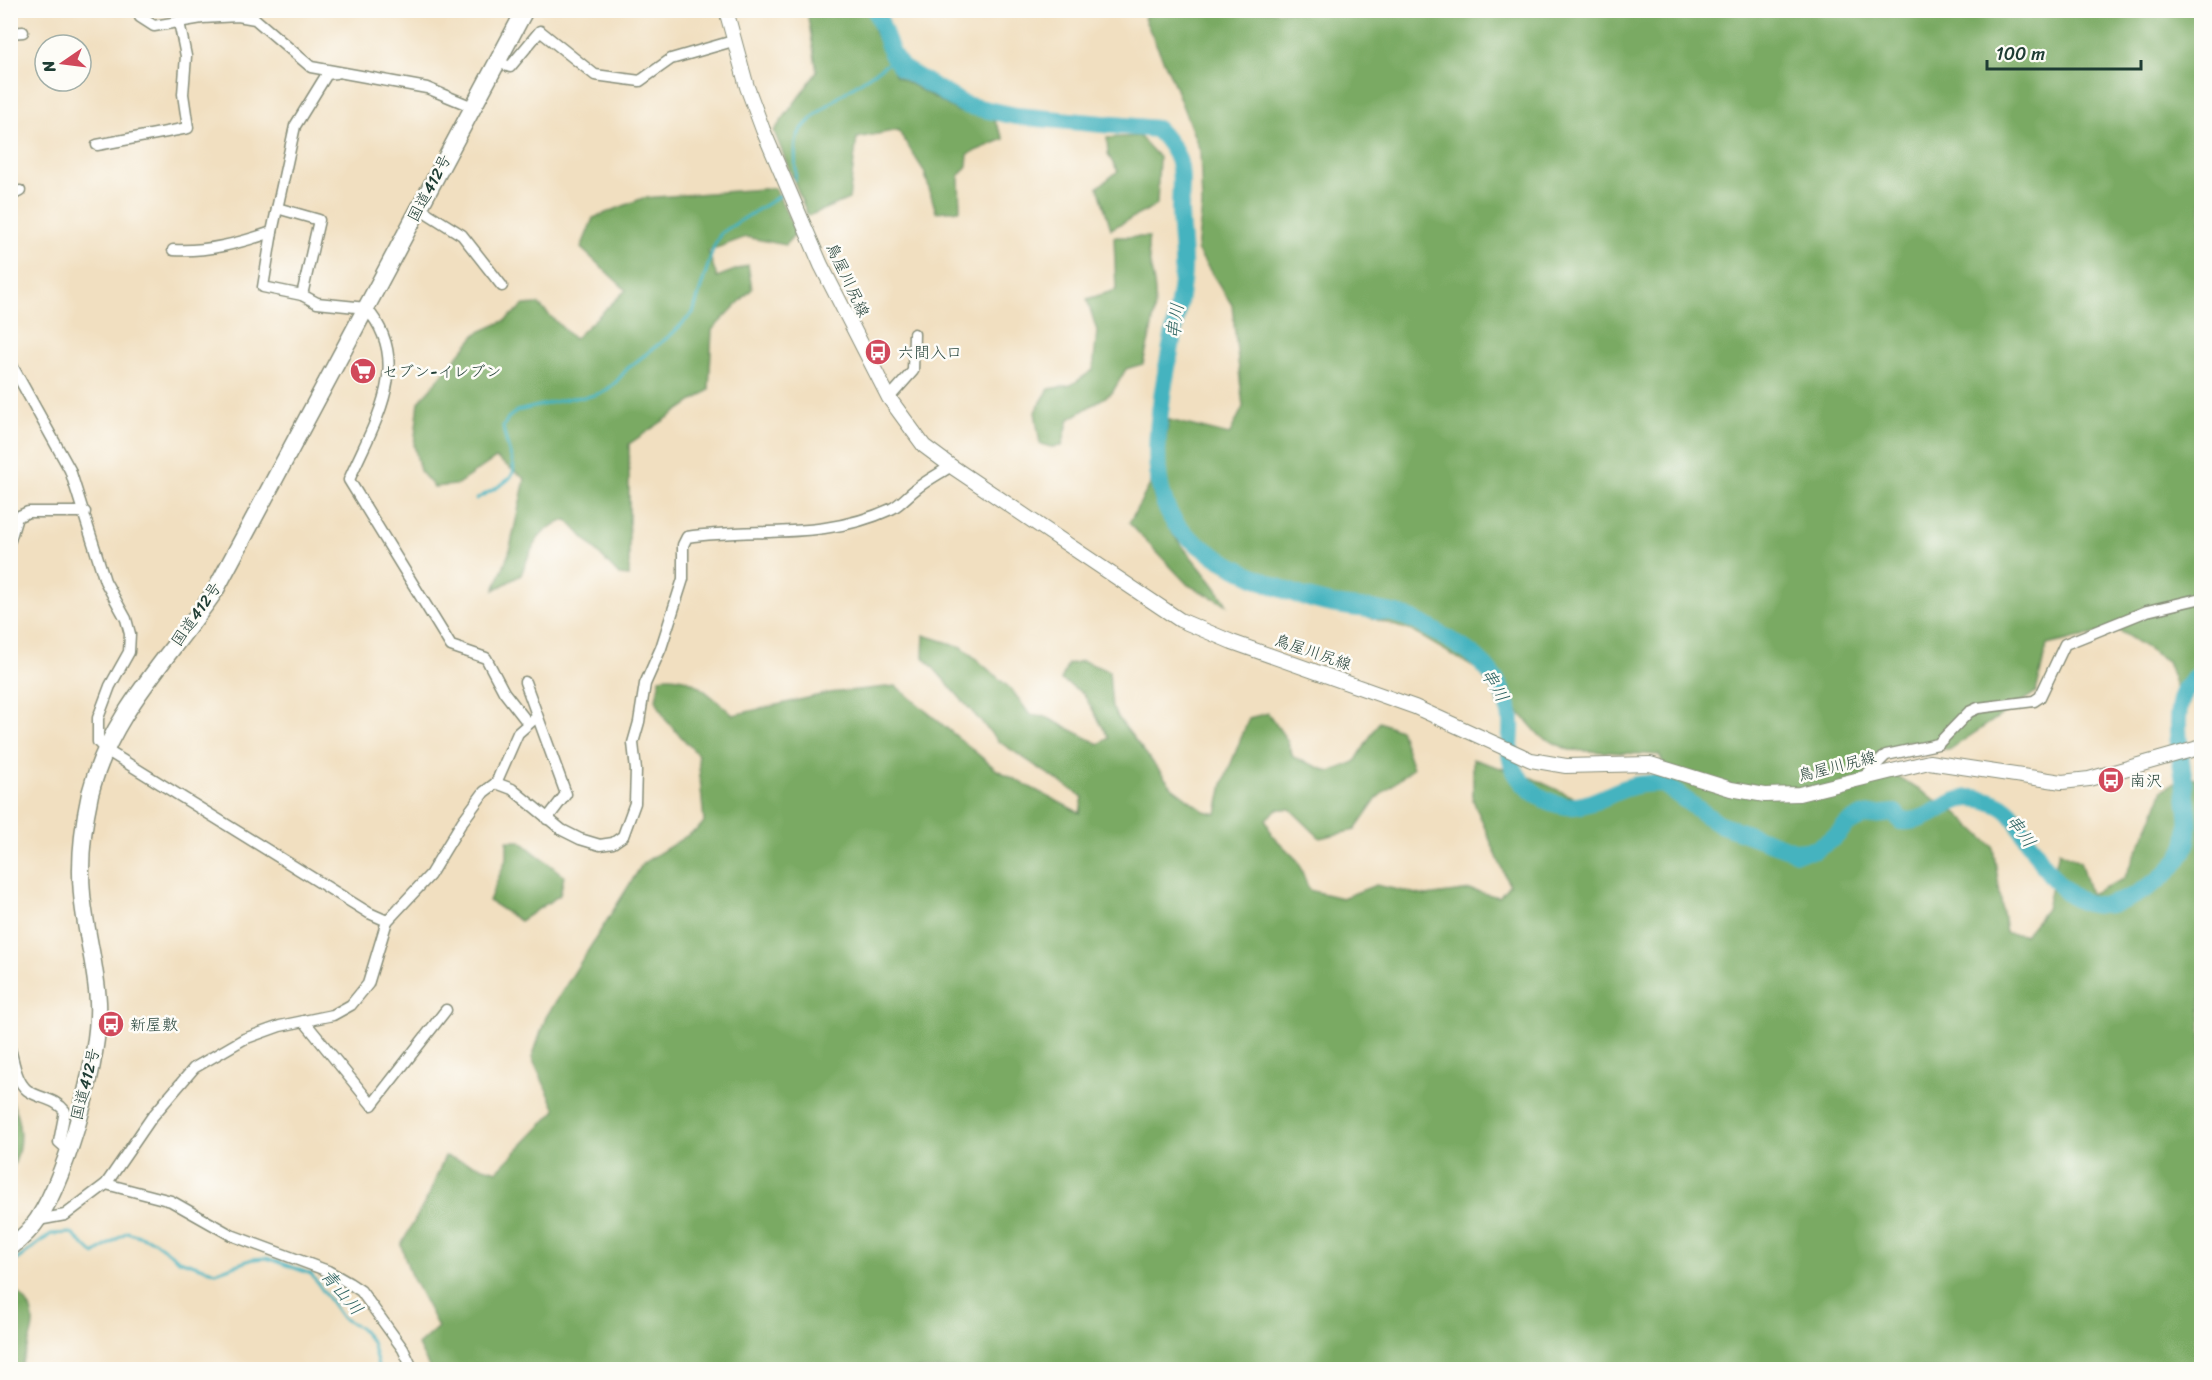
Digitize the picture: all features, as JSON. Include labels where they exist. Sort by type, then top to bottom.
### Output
[{"type":"highway","name":"国道412号","points":[[10,1248],[38,1220],[56,1185],[86,1094],[99,1024],[95,974],[82,894],[81,866],[90,794],[106,750],[132,701],[185,635],[215,591],[525,10]]},
{"type":"main road","name":"鳥屋川尻線","points":[[726,10],[733,41],[773,155],[821,265],[890,398],[924,446],[1180,620],[1232,642],[1376,692],[1531,760],[1566,765],[1650,764],[1731,789],[1765,795],[1799,794],[1929,762],[2062,782],[2089,779],[2196,748]]},
{"type":"street","points":[[140,17],[154,26],[238,16],[255,19],[311,67],[427,88],[473,106]]},
{"type":"street","points":[[97,146],[188,128],[183,94],[186,56],[179,22]]},
{"type":"street","points":[[10,33],[23,32]]},
{"type":"street","points":[[496,61],[510,67],[540,32],[595,75],[640,81],[671,59],[733,41]]},
{"type":"street","points":[[342,72],[327,74],[295,126],[263,286],[302,295],[317,303],[366,308],[379,322],[389,358],[388,389],[349,480],[451,646],[486,658],[504,692],[528,723]]},
{"type":"street","points":[[277,208],[320,220],[302,295]]},
{"type":"street","points":[[419,208],[462,235],[502,285]]},
{"type":"street","points":[[173,250],[238,244],[272,232]]},
{"type":"street","points":[[890,398],[913,370],[914,334]]},
{"type":"street","points":[[10,362],[70,470],[105,581],[126,619],[130,634],[129,652],[110,686],[98,718],[98,742],[106,750],[369,913],[387,921]]},
{"type":"street","points":[[496,783],[512,789],[562,830],[600,845],[613,843],[623,836],[635,803],[636,770],[633,743],[645,684],[661,648],[683,579],[683,545],[687,537],[723,532],[786,534],[820,530],[871,517],[894,508],[918,487],[951,466]]},
{"type":"street","points":[[10,540],[17,517],[28,512],[85,512]]},
{"type":"street","points":[[1864,777],[1886,755],[1938,744],[1969,712],[1978,708],[2034,701],[2040,697],[2065,644],[2147,611],[2202,598]]},
{"type":"street","points":[[525,682],[566,794],[547,819]]},
{"type":"street","points":[[38,1220],[65,1215],[106,1184],[166,1098],[194,1068],[244,1039],[280,1026],[333,1015],[351,1005],[368,984],[387,921],[430,875],[462,822],[484,792],[496,783],[518,733],[538,717]]},
{"type":"street","points":[[304,1021],[372,1105],[446,1010]]},
{"type":"street","points":[[10,1049],[17,1075],[26,1089],[60,1104],[65,1111],[59,1142],[68,1150]]},
{"type":"street","points":[[106,1184],[171,1201],[231,1235],[328,1271],[349,1283],[361,1291],[403,1349],[413,1370]]},
{"type":"green space","points":[[871,10],[874,31],[896,76],[959,112],[992,116],[1004,139],[968,154],[967,166],[959,176],[960,210],[936,212],[924,171],[898,130],[857,138],[849,199],[808,216],[774,131],[817,72],[807,11]]},
{"type":"green space","points":[[1151,11],[2201,11],[2201,694],[2178,692],[2167,661],[2117,629],[2047,645],[2036,692],[1949,750],[1909,741],[1862,762],[1898,777],[1957,813],[1993,847],[2006,933],[2025,935],[2046,909],[2059,851],[2080,861],[2090,894],[2124,879],[2153,817],[2163,789],[2188,776],[2201,780],[2201,1369],[430,1369],[418,1345],[438,1327],[410,1273],[401,1245],[429,1195],[445,1156],[497,1171],[556,1110],[532,1058],[546,1017],[643,863],[698,829],[704,822],[698,755],[665,719],[656,700],[660,678],[671,677],[691,682],[708,693],[733,715],[829,693],[896,686],[997,770],[1080,813],[1083,797],[998,741],[923,656],[924,635],[962,647],[1012,690],[1030,715],[1046,717],[1099,744],[1109,738],[1083,693],[1061,680],[1068,664],[1083,661],[1109,671],[1112,708],[1122,723],[1172,787],[1204,811],[1217,814],[1223,784],[1249,718],[1268,713],[1287,740],[1293,757],[1330,772],[1355,762],[1379,722],[1400,730],[1413,768],[1378,797],[1355,830],[1320,838],[1290,809],[1277,809],[1266,819],[1271,834],[1298,861],[1309,890],[1342,898],[1376,885],[1426,896],[1471,890],[1499,897],[1509,885],[1473,800],[1473,759],[1532,778],[1581,801],[1674,783],[1659,755],[1569,750],[1540,736],[1485,674],[1412,631],[1353,612],[1323,608],[1237,572],[1226,572],[1201,556],[1165,491],[1163,454],[1169,420],[1229,435],[1243,407],[1232,305],[1197,250],[1202,206],[1200,151],[1172,79],[1144,18]]},
{"type":"green space","points":[[1139,136],[1159,157],[1157,205],[1111,229],[1098,187],[1118,171],[1108,155],[1107,138]]},
{"type":"green space","points":[[775,188],[796,233],[785,245],[746,237],[708,251],[717,277],[748,265],[752,289],[712,330],[709,390],[629,444],[629,576],[619,575],[567,520],[549,528],[536,541],[521,575],[494,590],[509,553],[525,479],[496,458],[456,485],[434,487],[420,471],[414,445],[419,402],[477,333],[504,321],[524,305],[538,304],[574,339],[626,290],[581,248],[593,218],[643,198]]},
{"type":"green space","points":[[1114,237],[1149,237],[1148,251],[1155,302],[1152,329],[1143,364],[1126,369],[1112,393],[1069,419],[1062,446],[1051,447],[1040,444],[1035,412],[1049,389],[1071,385],[1093,370],[1097,331],[1087,299],[1116,290]]},
{"type":"green space","points":[[1151,483],[1162,517],[1227,605],[1188,585],[1129,523]]},
{"type":"green space","points":[[507,841],[520,841],[564,876],[560,895],[520,921],[489,901],[507,857]]},
{"type":"green space","points":[[10,1096],[17,1115],[20,1134],[18,1153],[11,1172]]},
{"type":"green space","points":[[10,1286],[29,1305],[32,1315],[31,1334],[20,1369],[11,1369]]},
{"type":"waterway","name":"串川","points":[[876,10],[892,54],[902,68],[965,105],[1016,116],[1157,129],[1166,139],[1180,166],[1183,263],[1180,300],[1166,370],[1157,445],[1159,479],[1167,508],[1183,532],[1197,544],[1253,576],[1314,600],[1403,616],[1424,625],[1468,651],[1491,674],[1507,702],[1511,718],[1511,760],[1515,770],[1528,787],[1546,800],[1567,806],[1582,805],[1630,787],[1662,783],[1717,823],[1797,852],[1815,850],[1836,836],[1847,824],[1862,816],[1895,813],[1901,821],[1914,820],[1926,817],[1957,801],[1969,798],[1982,799],[1999,805],[2012,815],[2050,874],[2062,888],[2075,898],[2090,904],[2106,905],[2125,900],[2153,884],[2172,868],[2185,848],[2188,822],[2178,725],[2180,704],[2187,686],[2202,674]]},
{"type":"waterway","points":[[795,180],[796,143],[802,129],[825,107],[896,58]]},
{"type":"waterway","points":[[476,499],[505,482],[514,470],[503,427],[508,418],[517,411],[604,392],[628,368],[672,334],[693,313],[714,246],[721,233],[781,195]]},
{"type":"waterway","name":"青山川","points":[[10,1265],[51,1234],[71,1233],[94,1254],[127,1232],[154,1241],[179,1260],[216,1272],[253,1259],[267,1258],[311,1274],[342,1318],[360,1328],[372,1342],[379,1370]]},
{"type":"place","name":"六間入口","points":[[878,352]]},
{"type":"place","name":"セブン-イレブン","points":[[363,371]]},
{"type":"place","name":"南沢","points":[[2111,780]]},
{"type":"place","name":"新屋敷","points":[[111,1024]]}]
